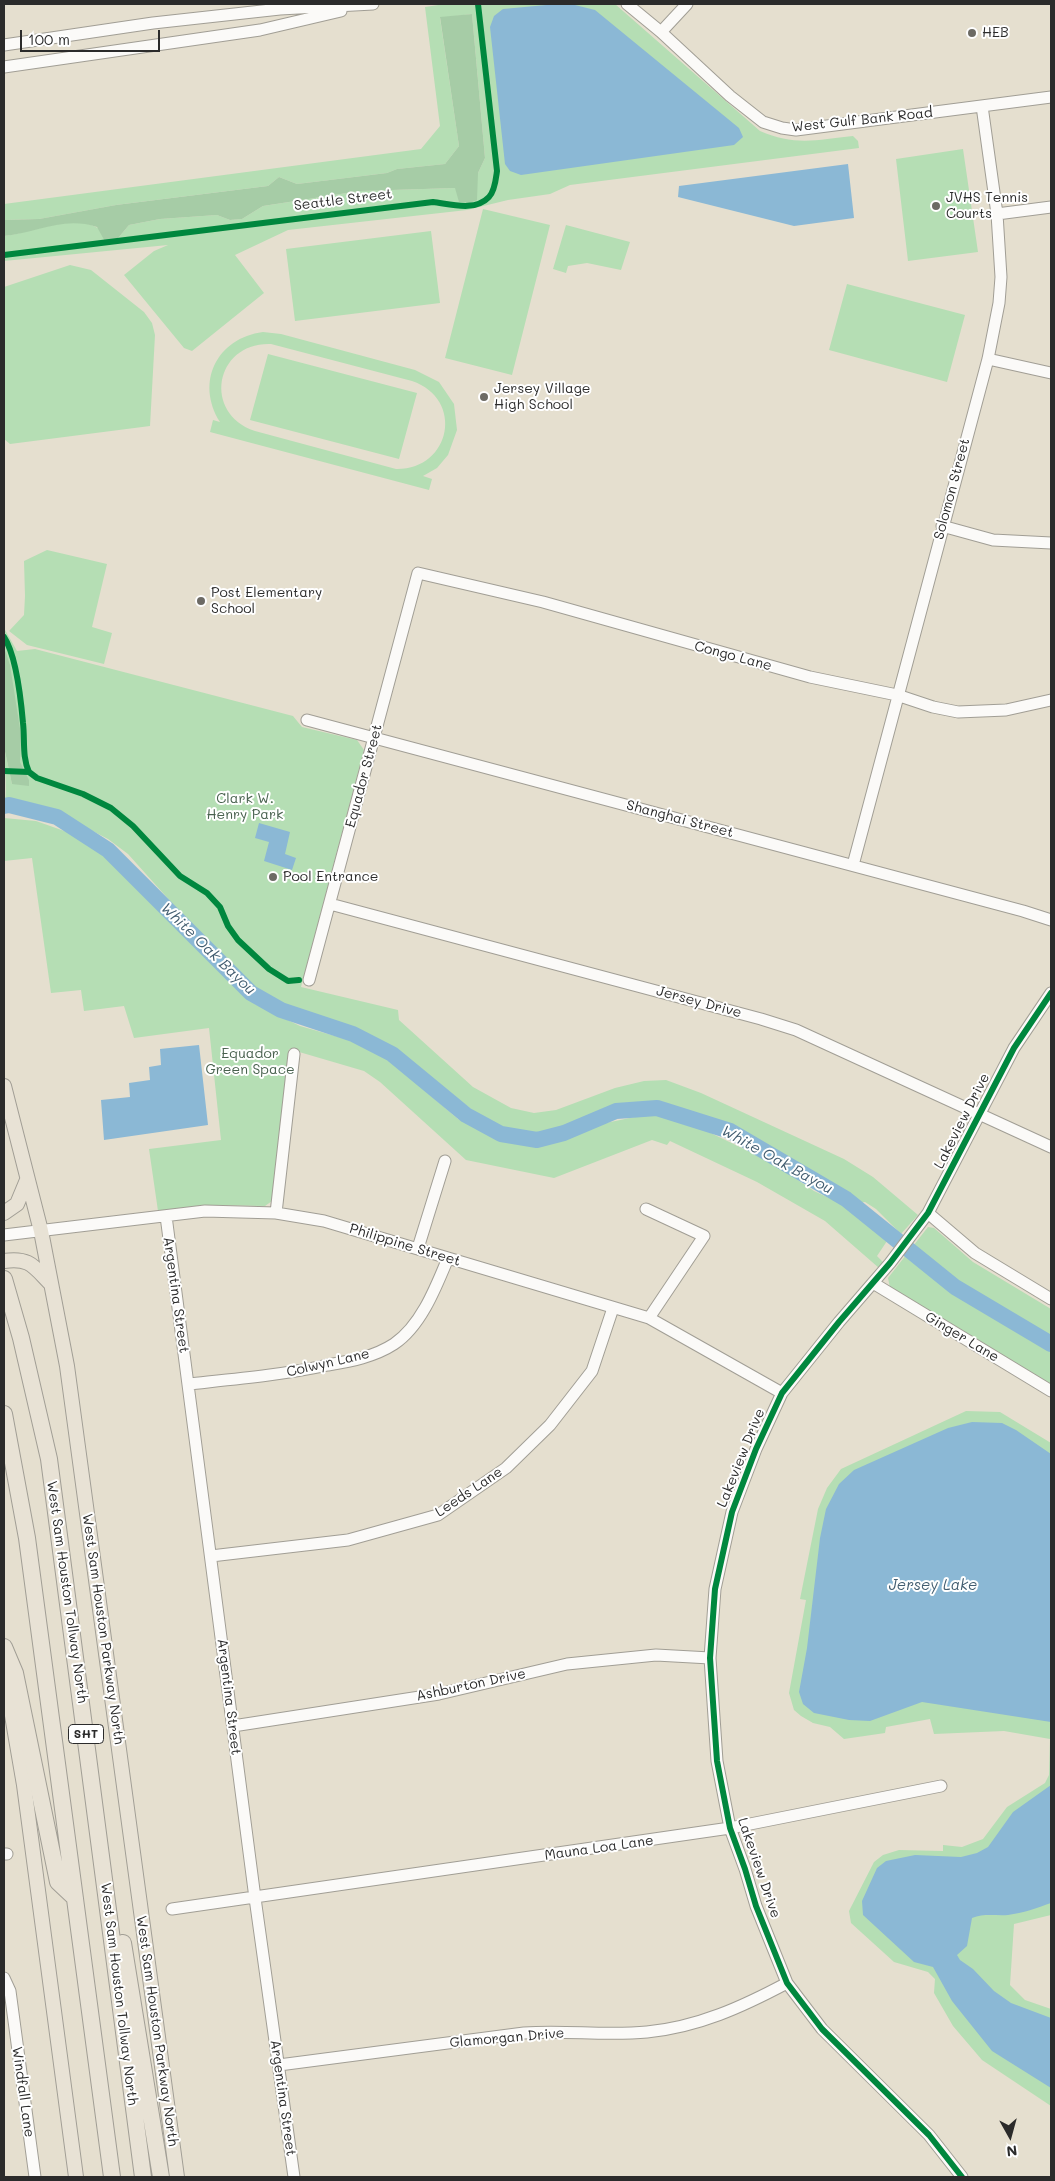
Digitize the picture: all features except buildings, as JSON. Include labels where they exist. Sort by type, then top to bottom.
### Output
[{"type":"highway","name":"West Sam Houston Tollway North","points":[[6,1287],[21,1338],[49,1459],[143,2177]]},
{"type":"highway","name":"SHT","points":[[4,1414],[24,1521],[112,2177]]},
{"type":"highway","points":[[4,1647],[15,1673],[58,1882],[75,1898]]},
{"type":"highway","points":[[100,1843],[124,1948],[161,2177]]},
{"type":"main road","name":"West Sam Houston Parkway North","points":[[4,1086],[41,1231],[67,1366],[176,2177]]},
{"type":"main road","points":[[4,1213],[17,1204],[27,1180]]},
{"type":"main road","points":[[4,1261],[17,1259],[31,1262],[51,1284]]},
{"type":"main road","points":[[4,1669],[24,1785],[76,2177]]},
{"type":"street","points":[[4,45],[280,6],[367,4]]},
{"type":"street","points":[[4,67],[282,26],[367,4]]},
{"type":"street","name":"West Gulf Bank Road","points":[[628,4],[662,32],[730,96],[763,122],[782,128],[796,130],[1051,97]]},
{"type":"street","points":[[662,32],[687,4]]},
{"type":"street","points":[[280,6],[282,26]]},
{"type":"street","name":"Solomon Street","points":[[853,866],[988,359],[999,303],[1001,277],[997,214],[982,106]]},
{"type":"street","points":[[997,214],[1051,207]]},
{"type":"street","points":[[988,359],[1051,374]]},
{"type":"street","points":[[942,526],[993,540],[1051,543]]},
{"type":"street","name":"Congo Lane","points":[[418,573],[543,602],[810,677],[897,695],[933,707],[958,712],[1006,710],[1051,700]]},
{"type":"street","name":"Equador Street","points":[[309,980],[418,573]]},
{"type":"street","name":"Shanghai Street","points":[[307,720],[1051,920]]},
{"type":"street","name":"Jersey Drive","points":[[330,904],[787,1027],[1051,1147]]},
{"type":"street","name":"Lakeview Drive","points":[[962,2177],[930,2136],[822,2029],[787,1982],[756,1906],[746,1869],[730,1828],[717,1762],[710,1658],[715,1589],[732,1512],[756,1449],[782,1393],[839,1322],[873,1284],[928,1213],[1014,1048],[1051,993]]},
{"type":"street","points":[[276,1213],[294,1054]]},
{"type":"street","points":[[418,1248],[445,1161]]},
{"type":"street","points":[[646,1209],[704,1236],[649,1318]]},
{"type":"street","name":"Philippine Street","points":[[4,1235],[205,1211],[276,1213],[324,1221],[649,1318],[782,1393]]},
{"type":"street","points":[[928,1213],[976,1254],[1051,1299]]},
{"type":"street","name":"Argentina Street","points":[[166,1216],[255,1898],[294,2177]]},
{"type":"street","name":"Colwyn Lane","points":[[188,1384],[291,1373],[365,1358],[395,1344],[415,1323],[432,1296],[448,1258]]},
{"type":"street","name":"Ginger Lane","points":[[873,1284],[1051,1391]]},
{"type":"street","name":"Leeds Lane","points":[[211,1556],[348,1540],[438,1515],[506,1468],[550,1425],[592,1370],[613,1308]]},
{"type":"street","name":"Ashburton Drive","points":[[233,1726],[439,1694],[567,1664],[656,1655],[710,1658]]},
{"type":"street","name":"Mauna Loa Lane","points":[[172,1910],[730,1828],[941,1786]]},
{"type":"street","name":"Windfall Lane","points":[[4,1978],[10,1991],[34,2177]]},
{"type":"street","name":"Glamorgan Drive","points":[[279,2065],[524,2033],[548,2031],[622,2034],[672,2029],[724,2014],[749,2003],[787,1982]]},
{"type":"green space","points":[[445,4],[615,4],[760,131],[784,139],[806,141],[853,136],[858,141],[859,148],[570,185],[550,194],[508,200],[467,210],[288,230],[235,255],[264,293],[192,351],[184,348],[124,275],[154,251],[168,245],[4,261],[4,236],[63,223],[75,222],[96,227],[114,243],[129,225],[160,219],[217,215],[230,220],[242,219],[263,206],[360,191],[455,188],[478,173],[485,158],[472,14],[440,18],[459,146],[445,164],[297,184],[279,177],[268,186],[116,205],[39,219],[4,220],[4,204],[421,149],[440,126],[425,7]]},
{"type":"green space","points":[[472,14],[485,158],[478,173],[477,200],[470,203],[459,202],[455,188],[360,191],[263,206],[242,219],[230,220],[217,215],[160,219],[129,225],[114,243],[107,245],[97,227],[85,224],[61,224],[4,236],[4,220],[39,219],[116,205],[268,186],[279,177],[297,184],[445,164],[459,146],[440,17]]},
{"type":"green space","name":"JVHS Tennis Courts","points":[[963,149],[978,252],[908,261],[896,159]]},
{"type":"green space","points":[[483,209],[550,225],[512,375],[445,358]]},
{"type":"green space","points":[[566,225],[630,242],[621,270],[587,263],[568,266],[566,273],[553,269]]},
{"type":"green space","points":[[431,231],[440,303],[295,321],[286,249]]},
{"type":"green space","points":[[70,265],[91,270],[144,312],[152,323],[155,335],[150,426],[10,444],[4,439],[4,287]]},
{"type":"green space","points":[[847,284],[965,315],[947,382],[829,350]]},
{"type":"green space","points":[[263,332],[281,334],[415,370],[439,382],[454,404],[457,430],[448,455],[437,468],[423,476],[432,479],[429,490],[210,432],[213,420],[220,422],[213,407],[210,392],[210,378],[215,364],[233,343],[247,336]],"holes":[[[271,344],[412,381],[429,390],[440,402],[445,417],[444,432],[439,446],[429,458],[415,466],[396,469],[255,431],[238,422],[227,410],[222,395],[222,380],[227,366],[237,354],[252,346]]]},
{"type":"green space","points":[[268,354],[417,393],[399,459],[250,420]]},
{"type":"green space","points":[[47,550],[107,564],[92,627],[112,633],[104,664],[27,645],[9,631],[24,615],[24,561]]},
{"type":"green space","name":"Clark W. Henry Park","points":[[4,628],[17,651],[35,649],[293,716],[302,727],[357,740],[364,750],[301,987],[398,1010],[399,1020],[473,1087],[511,1108],[534,1113],[556,1110],[615,1088],[644,1081],[666,1080],[701,1093],[844,1159],[873,1177],[918,1215],[901,1234],[876,1209],[865,1202],[857,1203],[801,1164],[749,1135],[697,1113],[655,1101],[623,1103],[602,1109],[561,1130],[538,1133],[509,1129],[487,1121],[380,1040],[358,1029],[277,1003],[253,987],[223,960],[128,854],[108,839],[56,812],[5,803],[4,747],[12,784]]},
{"type":"green space","points":[[4,647],[10,665],[21,735],[20,762],[29,780],[29,786],[12,784],[4,747]]},
{"type":"green space","name":"Equador Green Space","points":[[4,818],[36,821],[70,833],[105,853],[131,875],[233,984],[255,1004],[300,1026],[363,1044],[389,1060],[458,1119],[487,1132],[531,1144],[550,1143],[596,1125],[649,1114],[692,1124],[771,1162],[814,1191],[844,1205],[887,1241],[877,1256],[883,1262],[879,1268],[825,1221],[757,1182],[670,1141],[667,1145],[652,1140],[554,1178],[466,1160],[380,1082],[364,1071],[289,1049],[272,1201],[265,1206],[208,1205],[158,1211],[149,1149],[221,1140],[209,1028],[134,1038],[124,1006],[84,1011],[81,990],[51,993],[32,858],[4,861]]},
{"type":"green space","points":[[928,1227],[934,1228],[973,1262],[1051,1309],[1051,1385],[890,1288],[888,1278]]},
{"type":"green space","name":"Jersey Lake","points":[[966,1411],[1000,1412],[1051,1443],[1051,1915],[1014,1924],[1010,1985],[1025,2000],[1051,2009],[1051,2106],[982,2060],[953,2026],[934,1993],[935,1979],[928,1972],[894,1962],[851,1923],[849,1911],[874,1862],[883,1855],[899,1850],[943,1851],[943,1845],[962,1847],[983,1839],[1007,1807],[1045,1783],[1049,1775],[1050,1739],[1004,1731],[934,1734],[930,1719],[886,1727],[885,1733],[844,1739],[830,1727],[813,1723],[801,1716],[794,1710],[789,1693],[806,1600],[800,1599],[818,1509],[827,1488],[841,1469]]},
{"type":"water","points":[[571,4],[595,10],[739,128],[743,137],[734,145],[521,175],[510,171],[505,164],[490,27],[494,16],[503,9]]},
{"type":"water","points":[[848,164],[854,218],[794,226],[678,197],[679,186]]},
{"type":"water","points":[[259,823],[290,832],[285,854],[296,858],[292,870],[264,861],[269,842],[255,838]]},
{"type":"water","points":[[199,1045],[208,1125],[104,1140],[101,1100],[130,1097],[129,1083],[150,1080],[149,1067],[161,1065],[160,1049]]},
{"type":"water","name":"Jersey Lake","points":[[972,1422],[1002,1423],[1016,1430],[1051,1454],[1051,1722],[922,1702],[870,1721],[849,1720],[814,1713],[803,1704],[799,1692],[807,1648],[820,1538],[826,1509],[839,1484],[854,1470],[948,1428]]},
{"type":"water","points":[[1051,1785],[1051,1903],[1014,1914],[986,1915],[972,1918],[967,1946],[957,1955],[994,1991],[1011,2003],[1051,2018],[1051,2088],[992,2051],[952,2001],[933,1967],[914,1962],[863,1915],[862,1901],[877,1868],[886,1861],[915,1855],[961,1857],[977,1853],[988,1847],[1013,1812]]},
{"type":"waterway","name":"White Oak Bayou","points":[[4,806],[9,805],[57,817],[108,850],[251,993],[281,1010],[353,1034],[392,1054],[466,1115],[501,1134],[537,1140],[564,1133],[616,1111],[657,1108],[730,1131],[846,1199],[955,1287],[1051,1344]]},
{"type":"cycle path","name":"Seattle Street","points":[[4,255],[433,202],[462,206],[483,202],[493,191],[497,171],[478,4]]},
{"type":"cycle path","points":[[4,637],[12,655],[17,678],[24,729],[25,754],[29,772]]},
{"type":"cycle path","points":[[4,771],[29,772],[37,778],[83,794],[111,808],[133,826],[180,876],[207,893],[220,907],[228,926],[238,940],[269,969],[288,981],[299,980]]},
{"type":"cycle path","points":[[962,2177],[929,2135],[822,2029],[787,1983],[756,1906],[730,1828],[717,1761],[710,1658],[715,1589],[732,1512],[756,1449],[782,1393],[839,1322],[890,1263],[928,1213],[1014,1048],[1051,993]]},
{"type":"place","name":"HEB","points":[[972,33]]},
{"type":"place","name":"JVHS Tennis Courts","points":[[936,206]]},
{"type":"place","name":"Jersey Village High School","points":[[484,397]]},
{"type":"place","name":"Post Elementary School","points":[[201,601]]},
{"type":"place","name":"Pool Entrance","points":[[273,877]]}]
